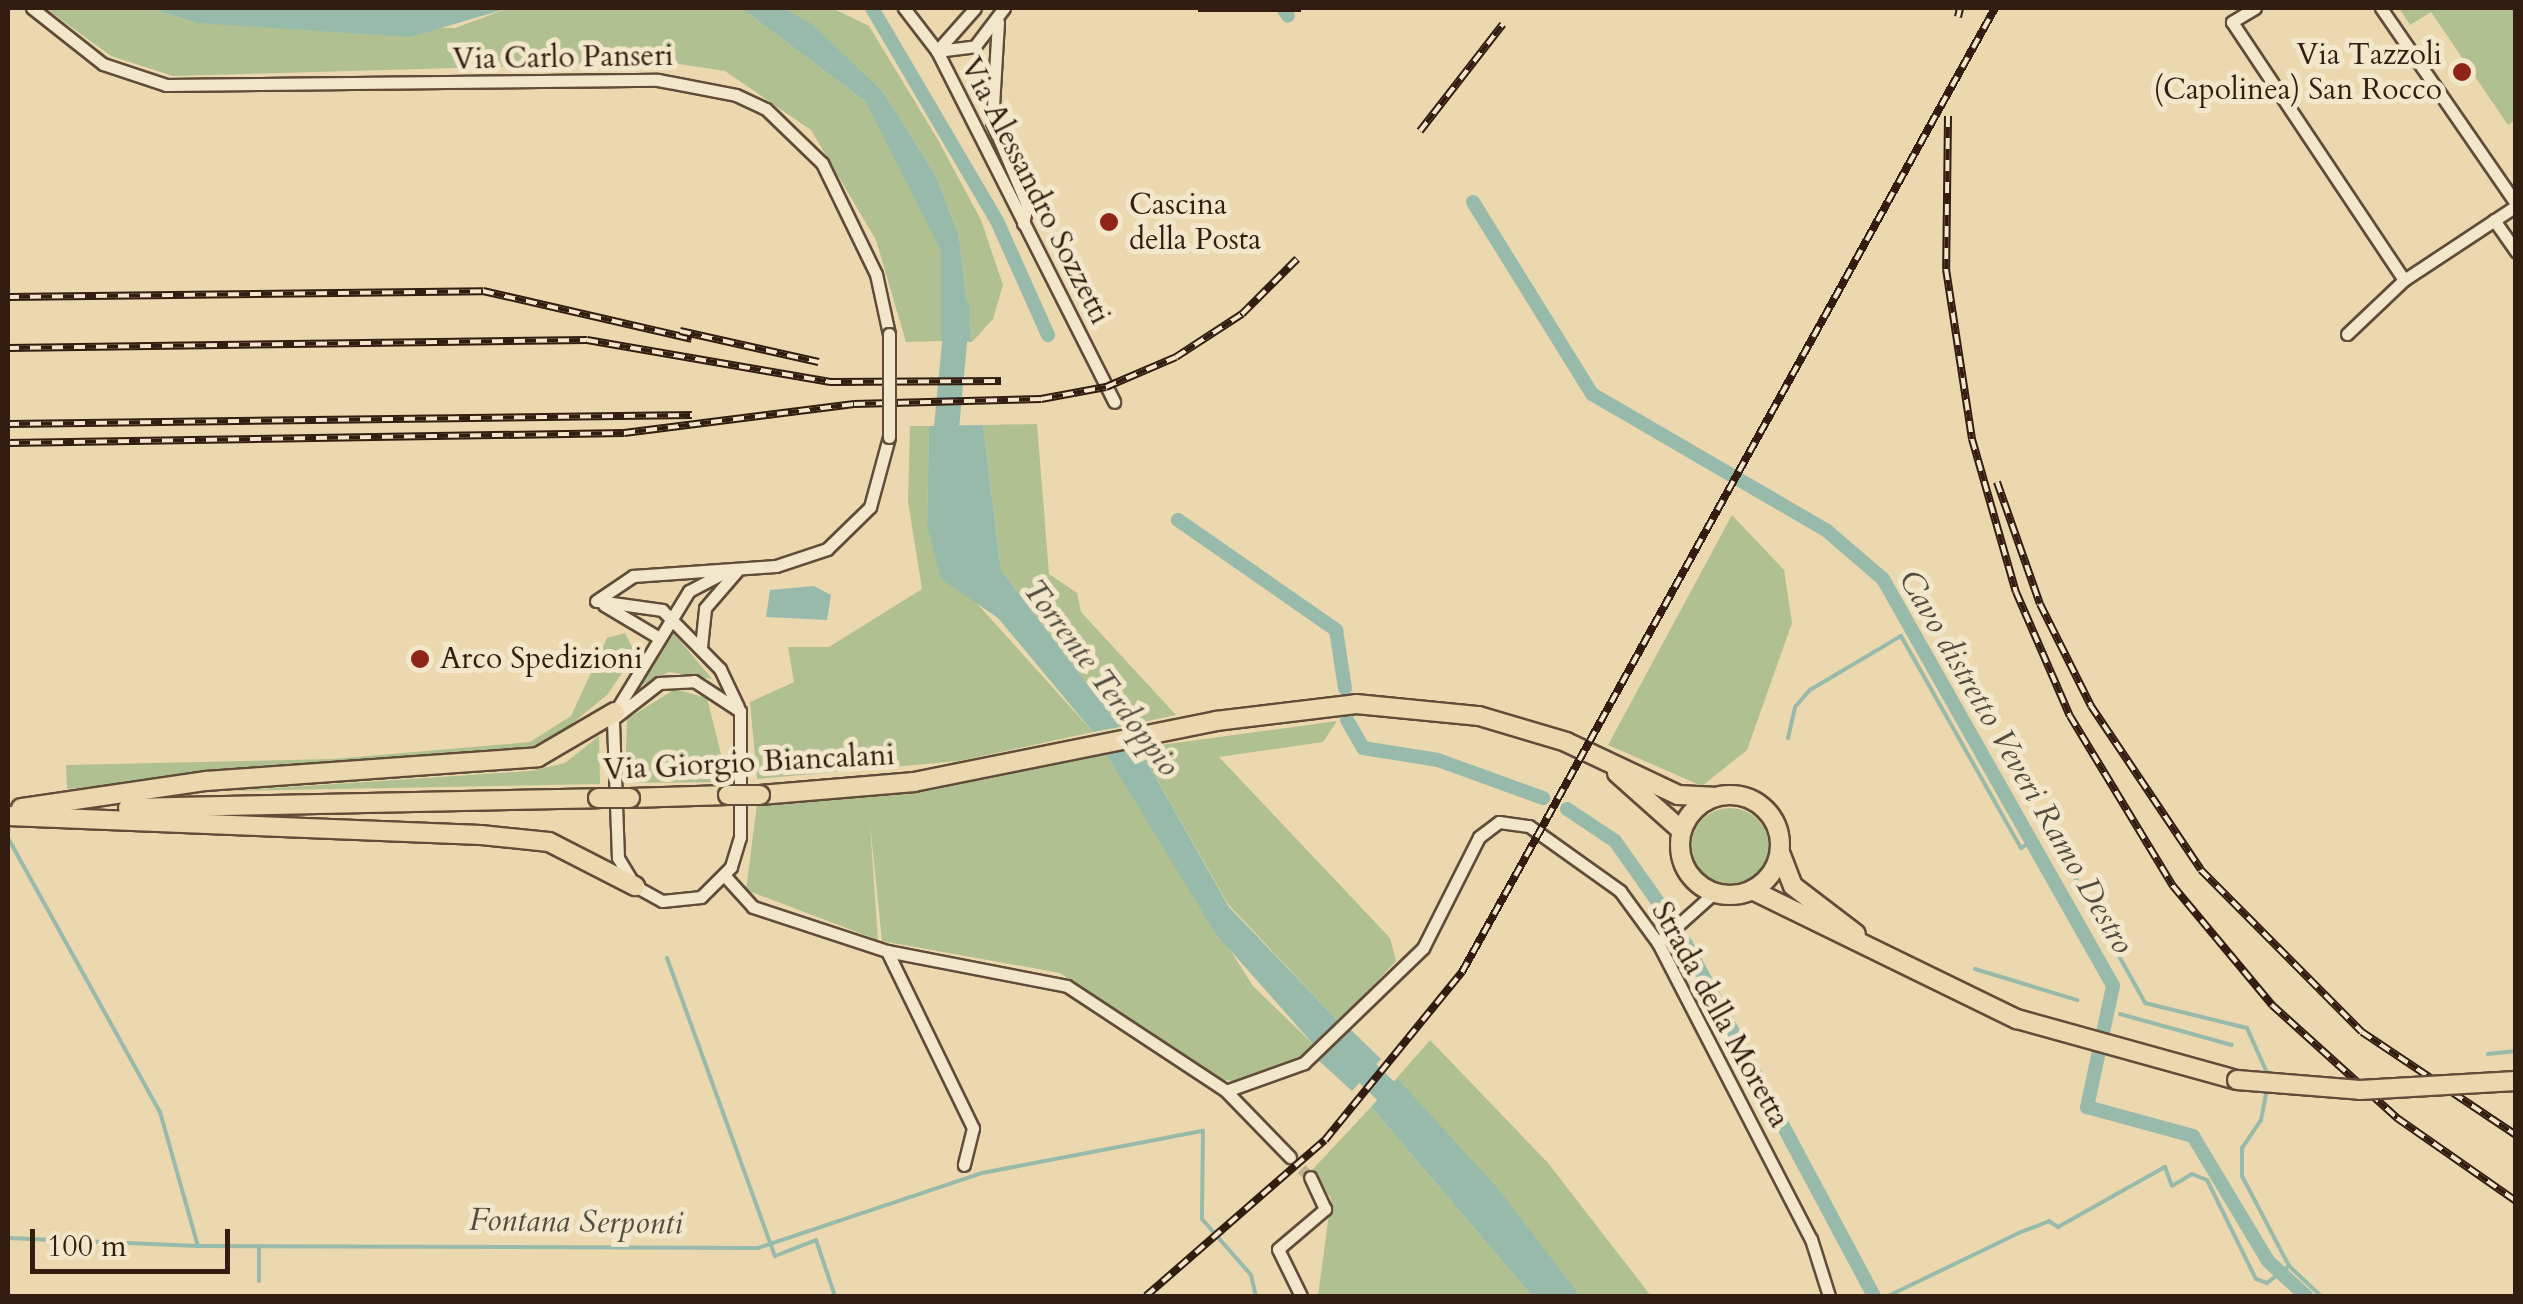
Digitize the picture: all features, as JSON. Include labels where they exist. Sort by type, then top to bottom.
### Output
[{"type":"main road","name":"Via Giorgio Biancalani","points":[[8,813],[760,795],[968,773],[1216,721],[1415,706],[1525,728],[1678,795],[1713,796]]},
{"type":"main road","points":[[8,813],[206,781],[538,757],[615,712]]},
{"type":"main road","points":[[1598,757],[1681,830],[1689,875],[1714,893],[1752,890],[1880,953],[2098,1048],[2237,1080],[2360,1090],[2516,1081]]},
{"type":"main road","points":[[1681,830],[1713,796],[1762,805],[1794,886],[1880,953]]},
{"type":"main road","points":[[8,813],[549,842],[635,886]]},
{"type":"main road","points":[[1752,890],[1780,850]]},
{"type":"street","name":"Via Carlo Panseri","points":[[32,8],[103,64],[166,85],[658,80],[736,94],[780,120],[822,163],[876,274],[889,334],[889,436],[883,484],[855,528],[814,555],[704,577],[656,636],[615,712]]},
{"type":"street","name":"Via Alessandro Sozzetti","points":[[904,8],[937,51],[1114,402]]},
{"type":"street","points":[[937,51],[975,8]]},
{"type":"street","points":[[1004,8],[998,22],[992,122],[1027,205],[1024,224]]},
{"type":"street","points":[[2255,8],[2232,22],[2404,280]]},
{"type":"street","points":[[2347,334],[2404,280],[2516,205],[2381,8]]},
{"type":"street","points":[[937,51],[975,46],[998,22]]},
{"type":"street","points":[[2494,220],[2516,252]]},
{"type":"street","name":"Via Carlo Panseri","points":[[596,602],[633,576],[744,567]]},
{"type":"street","points":[[701,647],[704,608],[744,567]]},
{"type":"street","points":[[596,602],[644,602],[670,616],[701,647],[740,711],[740,836],[724,875],[682,902],[635,886],[615,845],[615,712],[678,679],[721,692],[740,711]]},
{"type":"street","points":[[596,602],[656,636]]},
{"type":"street","name":"Strada della Moretta","points":[[1226,1091],[1304,1063],[1422,948],[1478,836],[1499,822],[1529,826],[1576,854],[1620,891],[1658,943],[1811,1240],[1829,1296]]},
{"type":"street","points":[[724,875],[753,907],[887,951],[1067,986],[1226,1091],[1290,1157]]},
{"type":"street","points":[[1658,943],[1714,893]]},
{"type":"street","points":[[887,951],[973,1128],[964,1164]]},
{"type":"street","points":[[1302,1296],[1278,1249],[1325,1209],[1310,1177]]},
{"type":"green space","points":[[45,8],[149,8],[197,23],[455,28],[509,8],[741,8],[866,102],[899,153],[941,251],[941,341],[906,342],[876,240],[811,130],[725,71],[666,62],[173,76],[111,56]]},
{"type":"green space","points":[[782,8],[832,8],[869,26],[937,138],[981,220],[1003,285],[993,319],[972,342],[959,236],[936,176],[884,93]]},
{"type":"green space","points":[[2399,8],[2515,8],[2515,120],[2508,125],[2431,12],[2410,25]]},
{"type":"green space","points":[[1037,424],[1049,574],[1077,593],[1081,612],[1176,715],[1120,727],[1001,570],[983,425]]},
{"type":"green space","points":[[910,426],[929,426],[927,525],[973,599],[1093,732],[959,761],[757,779],[750,702],[794,682],[788,647],[829,647],[922,589],[908,501]]},
{"type":"green space","points":[[1732,515],[1784,570],[1792,623],[1747,750],[1702,786],[1608,745]]},
{"type":"green space","points":[[671,630],[712,679],[669,672],[638,687]]},
{"type":"green space","points":[[625,633],[635,653],[608,694],[544,747],[67,789],[66,765],[333,759],[530,742],[571,716],[607,638]]},
{"type":"green space","points":[[675,689],[707,698],[728,782],[625,783],[627,719]]},
{"type":"green space","points":[[1337,721],[1323,742],[1219,757],[1390,938],[1396,961],[1339,1022],[1228,904],[1139,748]]},
{"type":"green space","points":[[599,736],[600,784],[231,791],[530,771],[565,763]]},
{"type":"green space","points":[[1106,754],[1253,986],[1314,1045],[1300,1059],[1242,1083],[1220,1079],[1060,973],[882,941],[870,824],[878,940],[746,890],[757,804],[919,791]]},
{"type":"green space","points":[[1722,808],[1738,808],[1763,825],[1769,847],[1763,869],[1752,880],[1738,886],[1722,886],[1697,869],[1691,855],[1691,839],[1708,814]]},
{"type":"green space","points":[[1430,1040],[1548,1163],[1651,1296],[1580,1296],[1397,1078]]},
{"type":"green space","points":[[1371,1107],[1532,1296],[1318,1296],[1331,1199],[1312,1170]]},
{"type":"shaded area","points":[[149,8],[509,8],[410,37],[197,23]]},
{"type":"shaded area","points":[[741,8],[782,8],[812,24],[884,93],[936,176],[959,236],[972,342],[941,341],[941,251],[866,102]]},
{"type":"shaded area","points":[[983,425],[1001,570],[1120,727],[1093,732],[998,618],[941,579],[927,525],[929,426]]},
{"type":"shaded area","points":[[814,586],[831,595],[827,620],[766,617],[770,590]]},
{"type":"shaded area","points":[[1139,748],[1229,907],[1339,1022],[1314,1045],[1216,934],[1106,754]]},
{"type":"shaded area","points":[[1350,1029],[1381,1059],[1352,1091],[1318,1060]]},
{"type":"shaded area","points":[[1397,1078],[1500,1191],[1580,1296],[1532,1296],[1371,1107]]},
{"type":"waterway","points":[[872,8],[997,221],[1048,335]]},
{"type":"waterway","name":"Cavo distretto Veveri Ramo Destro","points":[[1283,8],[1288,16]]},
{"type":"waterway","name":"Cavo distretto Veveri Ramo Destro","points":[[1473,202],[1592,394],[1826,530],[1883,579],[2113,986],[2087,1107],[2193,1136],[2268,1261],[2306,1296]]},
{"type":"waterway","points":[[943,459],[957,310]]},
{"type":"waterway","points":[[1178,520],[1336,630],[1345,688]]},
{"type":"waterway","points":[[1788,738],[1795,707],[1810,690],[1901,636],[2021,848],[2027,844]]},
{"type":"waterway","points":[[1347,720],[1363,748],[1438,760],[1543,798]]},
{"type":"waterway","points":[[1567,809],[1615,841],[1670,919]]},
{"type":"waterway","points":[[2050,832],[2145,1003],[2247,1028],[2268,1075]]},
{"type":"waterway","name":"Fontana Serponti","points":[[8,838],[160,1112],[198,1246],[758,1248],[982,1173],[1203,1131],[1202,1219],[1251,1275],[1256,1296]]},
{"type":"waterway","points":[[1686,944],[1874,1296]]},
{"type":"waterway","points":[[667,958],[775,1256],[816,1240],[835,1296]]},
{"type":"waterway","points":[[1975,969],[2077,1000]]},
{"type":"waterway","points":[[2120,1014],[2232,1045]]},
{"type":"waterway","name":"Torrente Terdoppio","points":[[1344,1050],[1408,1113]]},
{"type":"waterway","points":[[2488,1054],[2516,1051]]},
{"type":"waterway","points":[[2267,1089],[2261,1120],[2242,1148],[2242,1176],[2289,1266],[2321,1296]]},
{"type":"waterway","points":[[1888,1296],[2021,1232],[2049,1221],[2058,1227],[2165,1167],[2172,1186],[2192,1174],[2207,1180],[2256,1279],[2267,1283],[2289,1266]]},
{"type":"waterway","points":[[8,1238],[198,1246]]},
{"type":"waterway","points":[[259,1246],[259,1281]]},
{"type":"tunnel","points":[[1290,1157],[1310,1177]]},
{"type":"railway","points":[[1198,8],[1301,8]]},
{"type":"railway","points":[[1958,17],[1960,8]]},
{"type":"railway","points":[[1146,1296],[1325,1140],[1462,972],[1995,8]]},
{"type":"railway","points":[[1420,131],[1503,24]]},
{"type":"railway","points":[[1948,116],[1946,269],[1972,439],[2016,592],[2070,716],[2173,886],[2272,1005],[2397,1118],[2516,1201]]},
{"type":"railway","points":[[8,443],[624,433],[854,404],[1041,399],[1106,387],[1176,357],[1242,314],[1297,259]]},
{"type":"railway","points":[[8,297],[483,291],[692,339]]},
{"type":"railway","points":[[680,331],[819,362]]},
{"type":"railway","points":[[8,348],[587,340],[830,382],[1001,381]]},
{"type":"railway","points":[[8,424],[692,415]]},
{"type":"railway","points":[[1997,482],[2040,604],[2091,706],[2201,870],[2362,1032],[2516,1135]]},
{"type":"place","name":"Via Tazzoli (Capolinea) San Rocco","points":[[2462,72]]},
{"type":"place","name":"Cascina della Posta","points":[[1109,222]]},
{"type":"place","name":"Arco Spedizioni","points":[[420,659]]}]
